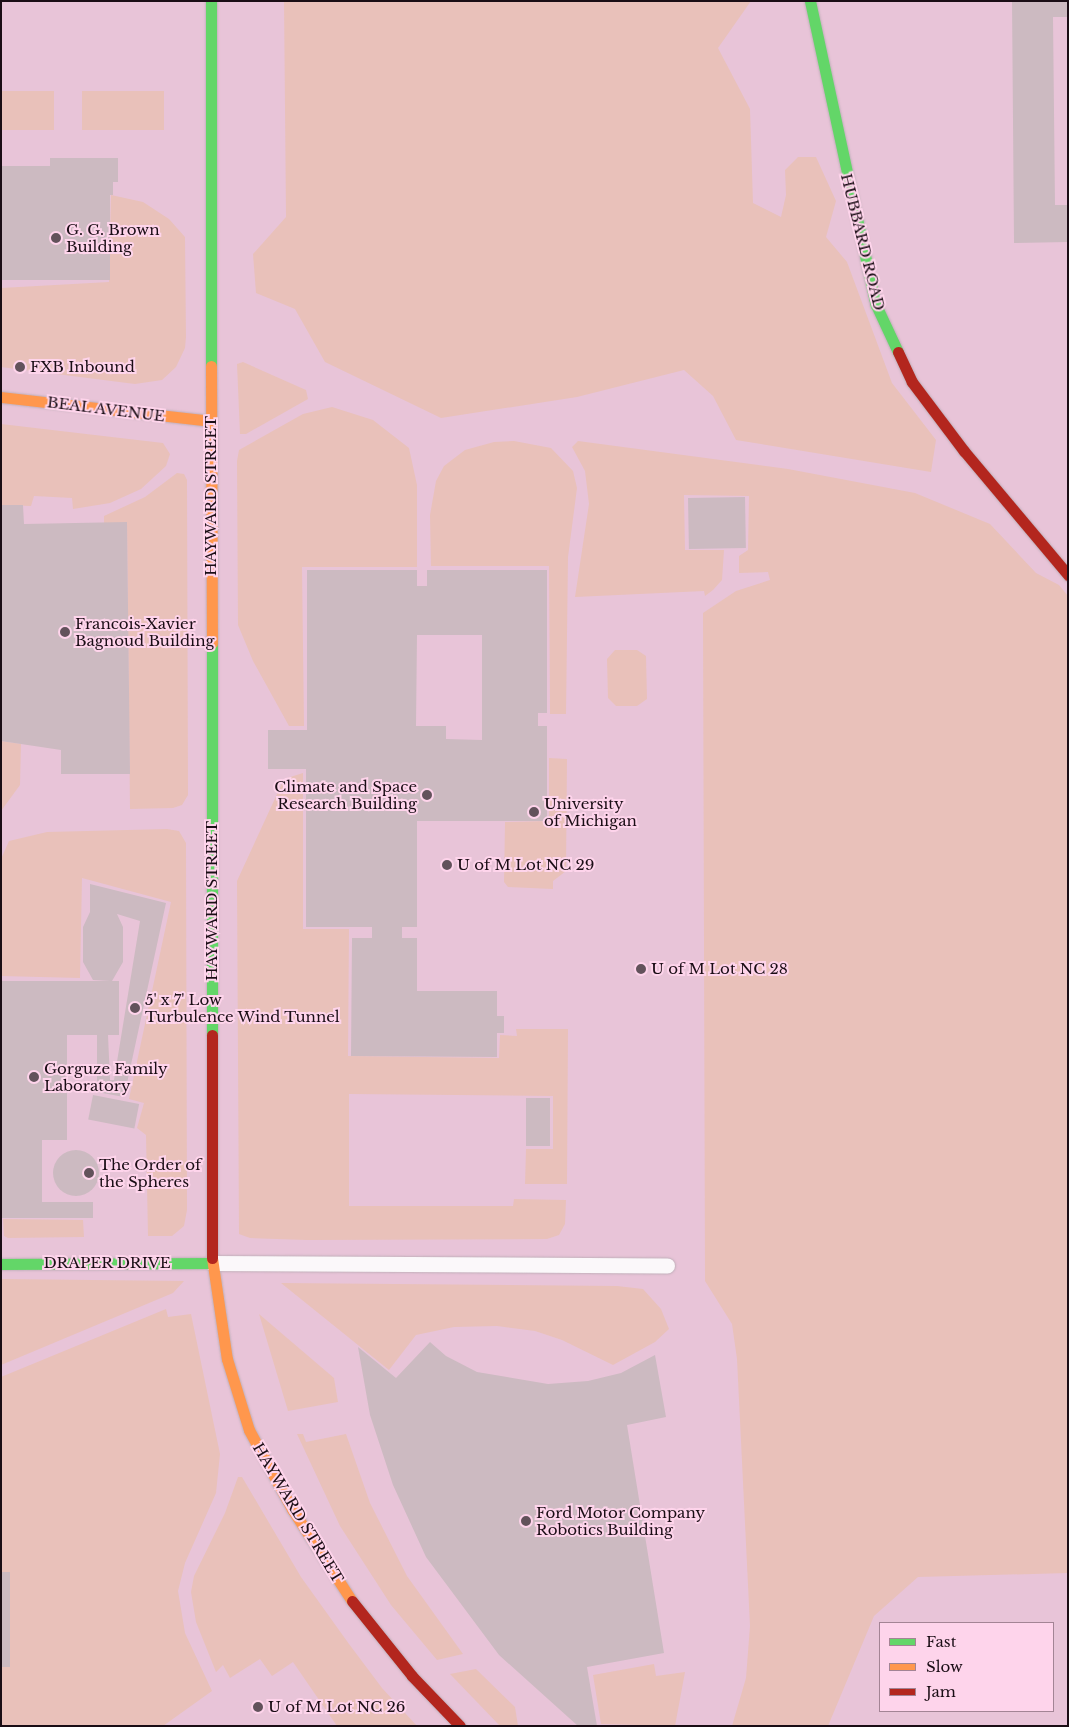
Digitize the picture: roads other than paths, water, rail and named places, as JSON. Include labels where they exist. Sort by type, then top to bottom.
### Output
[{"type":"street","name":"HAYWARD STREET","points":[[210,1],[212,1263],[227,1359],[254,1438],[292,1509],[367,1623],[412,1676],[460,1726]]},
{"type":"street","name":"HUBBARD ROAD","points":[[810,1],[876,305],[912,382],[964,451],[1068,575]]},
{"type":"street","name":"BEAL AVENUE","points":[[1,397],[211,421]]},
{"type":"street","name":"DRAPER DRIVE","points":[[1,1264],[212,1263]]},
{"type":"lane","points":[[212,1263],[667,1265]]},
{"type":"place","name":"G. G. Brown Building","points":[[56,238]]},
{"type":"place","name":"FXB Inbound","points":[[20,367]]},
{"type":"place","name":"Francois‑Xavier Bagnoud Building","points":[[65,632]]},
{"type":"place","name":"Climate and Space Research Building","points":[[427,795]]},
{"type":"place","name":"University of Michigan","points":[[534,812]]},
{"type":"place","name":"U of M Lot NC 29","points":[[447,865]]},
{"type":"place","name":"U of M Lot NC 28","points":[[641,969]]},
{"type":"place","name":"5' x 7' Low Turbulence Wind Tunnel","points":[[135,1008]]},
{"type":"place","name":"Gorguze Family Laboratory","points":[[34,1077]]},
{"type":"place","name":"The Order of the Spheres","points":[[89,1173]]},
{"type":"place","name":"Ford Motor Company Robotics Building","points":[[526,1521]]},
{"type":"place","name":"U of M Lot NC 26","points":[[258,1707]]}]
